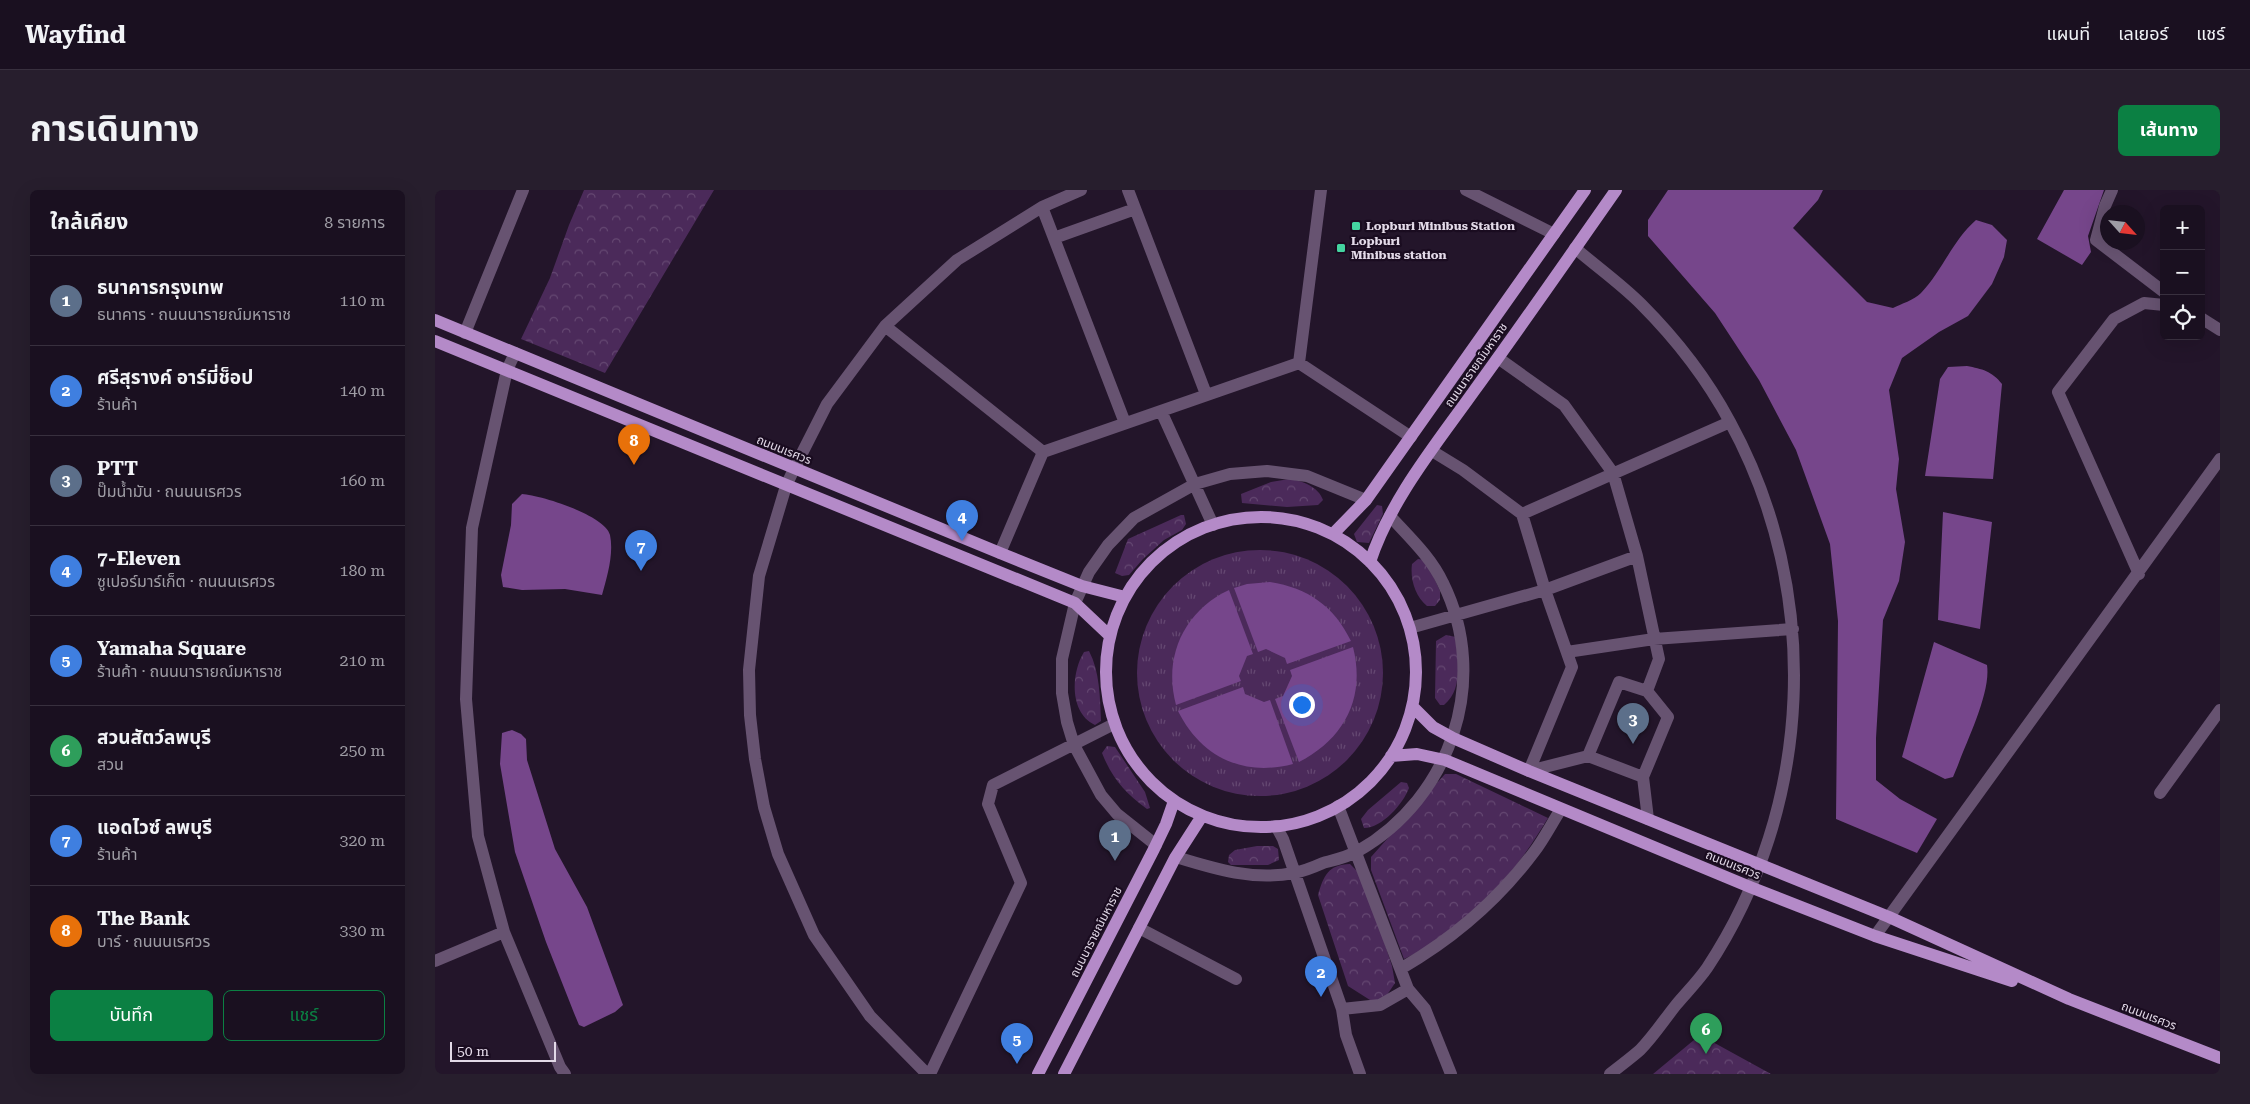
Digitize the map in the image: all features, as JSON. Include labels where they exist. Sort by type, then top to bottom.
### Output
[{"type":"main road","name":"ถนนนารายณ์มหาราช","points":[[1333,534],[1366,500],[1585,190]]},
{"type":"main road","name":"ถนนนารายณ์มหาราช","points":[[1370,562],[1377,540],[1390,516],[1432,451],[1616,190]]},
{"type":"main road","name":"ถนนนเรศวร","points":[[435,320],[1082,586],[1125,597]]},
{"type":"main road","points":[[435,341],[1075,603],[1110,636]]},
{"type":"main road","points":[[1266,516],[1300,521],[1333,534],[1353,546],[1387,581],[1396,596],[1409,628],[1415,667],[1412,706],[1403,732],[1391,756],[1367,784],[1339,806],[1309,820],[1276,826],[1251,827],[1234,825],[1202,816],[1174,801],[1155,786],[1138,767],[1125,747],[1114,724],[1107,685],[1106,666],[1110,636],[1125,597],[1145,570],[1169,547],[1198,530],[1213,525],[1231,519],[1266,516]]},
{"type":"main road","name":"ถนนนเรศวร","points":[[1412,706],[1433,727],[1453,738],[1529,771],[1889,917],[2069,999],[2220,1058]]},
{"type":"main road","name":"ถนนนเรศวร","points":[[1391,756],[1417,754],[1445,760],[1751,887],[1875,936],[2069,999]]},
{"type":"main road","name":"ถนนนารายณ์มหาราช","points":[[1038,1074],[1156,845],[1174,801]]},
{"type":"main road","points":[[1064,1074],[1176,856],[1202,816]]},
{"type":"street","points":[[465,333],[523,190]]},
{"type":"street","points":[[1081,190],[1042,207],[957,260],[885,326],[827,404],[794,469],[786,486],[759,576],[749,670],[750,715],[755,759],[764,807],[778,854],[814,935],[869,1016],[928,1074],[1021,883],[988,804],[993,784],[1114,724]]},
{"type":"street","points":[[1128,190],[1206,394]]},
{"type":"street","points":[[1299,363],[1321,190]]},
{"type":"street","points":[[1466,190],[1554,234]]},
{"type":"street","points":[[2112,190],[2105,206],[2096,240],[2160,289]]},
{"type":"street","points":[[1042,207],[1125,423]]},
{"type":"street","points":[[1054,238],[1135,209]]},
{"type":"street","points":[[1575,248],[1646,310],[1687,356],[1730,422],[1761,488],[1782,557],[1793,629],[1794,716],[1780,801],[1751,887],[1738,915],[1706,969],[1641,1049],[1610,1074]]},
{"type":"street","points":[[2139,574],[2058,392],[2114,320],[2144,303],[2160,305]]},
{"type":"street","points":[[2205,321],[2220,330]]},
{"type":"street","points":[[885,326],[1043,452]]},
{"type":"street","points":[[515,353],[507,370],[472,528],[466,699],[477,836],[504,932],[560,1067],[565,1074]]},
{"type":"street","points":[[1498,358],[1564,405],[1613,473],[1637,556],[1659,659],[1647,691]]},
{"type":"street","points":[[1000,553],[1043,452],[1299,363]]},
{"type":"street","points":[[1299,363],[1411,437]]},
{"type":"street","points":[[1161,411],[1213,525]]},
{"type":"street","points":[[1522,514],[1730,422]]},
{"type":"street","points":[[1432,451],[1463,470],[1522,514],[1545,590],[1572,667],[1529,771]]},
{"type":"street","points":[[1875,936],[2139,574],[2220,459]]},
{"type":"street","points":[[1156,845],[1135,830],[1101,795],[1074,745],[1062,693],[1062,659],[1075,603],[1082,586],[1108,545],[1134,518],[1195,484],[1230,474],[1267,471],[1290,473],[1307,476],[1366,500]]},
{"type":"street","points":[[1176,856],[1225,872],[1250,876],[1294,873],[1357,852],[1382,836],[1415,806],[1445,760],[1458,722],[1464,682],[1464,655],[1456,615],[1444,584],[1429,559],[1390,516]]},
{"type":"street","points":[[1409,628],[1545,590],[1637,556]]},
{"type":"street","points":[[1567,652],[1655,639],[1793,629]]},
{"type":"street","points":[[1588,756],[1619,682],[1647,691],[1668,718],[1643,777],[1648,819]]},
{"type":"street","points":[[2160,793],[2220,710]]},
{"type":"street","points":[[1529,771],[1588,756],[1643,777]]},
{"type":"street","points":[[1339,806],[1402,968],[1408,989],[1425,1009],[1451,1074]]},
{"type":"street","points":[[1402,968],[1431,952],[1481,913],[1536,851],[1561,809]]},
{"type":"street","points":[[1276,826],[1342,1009],[1346,1035],[1360,1074]]},
{"type":"street","points":[[1139,928],[1236,979]]},
{"type":"street","points":[[435,961],[504,932]]},
{"type":"street","points":[[1342,1009],[1380,1005],[1408,989]]},
{"type":"green space","points":[[584,190],[714,190],[605,373],[521,339],[550,278]]},
{"type":"green space","points":[[1289,479],[1299,481],[1314,488],[1323,500],[1318,505],[1287,507],[1242,503],[1241,494],[1271,482]]},
{"type":"green space","points":[[1377,505],[1382,506],[1383,514],[1369,543],[1357,542],[1354,534]]},
{"type":"green space","points":[[1184,515],[1186,524],[1182,530],[1164,540],[1129,575],[1122,576],[1115,573],[1128,539]]},
{"type":"green space","points":[[1260,550],[1284,553],[1307,560],[1328,571],[1347,586],[1362,605],[1373,626],[1380,649],[1383,673],[1380,697],[1373,720],[1362,741],[1347,760],[1328,775],[1307,786],[1284,793],[1260,796],[1236,793],[1213,786],[1192,775],[1173,760],[1158,741],[1147,720],[1140,697],[1137,673],[1140,649],[1147,626],[1158,605],[1173,586],[1192,571],[1213,560],[1236,553]]},
{"type":"green space","points":[[1418,559],[1426,560],[1440,591],[1440,600],[1435,606],[1427,606],[1419,597],[1414,587],[1412,564]]},
{"type":"green space","points":[[1446,635],[1456,637],[1458,673],[1454,691],[1444,705],[1440,705],[1435,698],[1436,641]]},
{"type":"green space","points":[[1089,651],[1093,659],[1100,694],[1101,721],[1095,725],[1080,711],[1075,692],[1075,681],[1080,661],[1084,652]]},
{"type":"green space","points":[[1107,746],[1115,747],[1145,792],[1150,808],[1147,809],[1132,797],[1110,770],[1102,753]]},
{"type":"green space","points":[[1445,774],[1456,774],[1548,818],[1519,861],[1486,900],[1448,933],[1404,959],[1371,870],[1371,857]]},
{"type":"green space","points":[[1401,782],[1407,783],[1409,788],[1397,808],[1385,820],[1371,827],[1364,828],[1361,819],[1368,810]]},
{"type":"green space","points":[[1257,846],[1273,846],[1278,849],[1279,860],[1268,865],[1231,865],[1228,862],[1229,855],[1235,850]]},
{"type":"green space","points":[[1350,864],[1363,877],[1392,966],[1395,983],[1387,995],[1379,1000],[1370,1000],[1348,986],[1318,895],[1322,882],[1328,872],[1337,866]]},
{"type":"green space","points":[[1700,1035],[1771,1074],[1653,1074]]},
{"type":"shaded area","points":[[1668,190],[1823,190],[1818,200],[1793,228],[1867,302],[1893,308],[1921,293],[1961,237],[1976,220],[1992,225],[2007,240],[2004,257],[1992,284],[1968,316],[1939,332],[1902,358],[1889,390],[1899,459],[1896,489],[1905,542],[1899,581],[1883,620],[1876,738],[1876,780],[1900,799],[1937,819],[1917,853],[1836,819],[1838,621],[1830,544],[1796,450],[1759,380],[1715,313],[1648,236],[1648,220]]},
{"type":"shaded area","points":[[2064,190],[2104,190],[2088,236],[2091,252],[2082,265],[2037,239]]},
{"type":"shaded area","points":[[1967,366],[1986,371],[2002,384],[1993,479],[1925,476],[1940,379],[1948,367]]},
{"type":"shaded area","points":[[522,494],[543,498],[571,507],[597,520],[606,528],[610,535],[611,550],[602,595],[565,589],[522,590],[503,587],[501,575],[511,525],[512,504]]},
{"type":"shaded area","points":[[1943,512],[1992,522],[1980,629],[1938,620]]},
{"type":"shaded area","points":[[1270,582],[1296,589],[1318,601],[1337,618],[1351,641],[1287,664],[1285,658],[1266,649],[1258,652],[1234,588],[1247,584]]},
{"type":"shaded area","points":[[1229,590],[1253,654],[1247,656],[1239,676],[1241,681],[1176,705],[1172,670],[1175,653],[1181,637],[1189,623],[1200,610],[1213,599]]},
{"type":"shaded area","points":[[1934,642],[1987,665],[1986,688],[1978,715],[1953,777],[1945,779],[1902,757]]},
{"type":"shaded area","points":[[1353,647],[1356,683],[1348,715],[1328,742],[1315,753],[1299,762],[1275,699],[1283,696],[1292,676],[1290,670]]},
{"type":"shaded area","points":[[1243,687],[1245,694],[1264,702],[1270,700],[1293,764],[1257,768],[1225,760],[1199,741],[1187,727],[1178,711]]},
{"type":"shaded area","points":[[512,730],[521,734],[526,739],[527,760],[555,849],[587,907],[623,1005],[615,1012],[584,1027],[579,1025],[546,942],[515,852],[500,764],[502,733]]},
{"type":"place","name":"Lopburi Minibus Station","points":[[1356,226]]},
{"type":"place","name":"Lopburi Minibus station","points":[[1341,248]]},
{"type":"place","name":"The Bank","points":[[634,465]]},
{"type":"place","name":"7-Eleven","points":[[962,541]]},
{"type":"place","name":"แอดไวซ์ ลพบุรี","points":[[641,571]]},
{"type":"place","name":"PTT","points":[[1633,744]]},
{"type":"place","name":"ธนาคารกรุงเทพ","points":[[1115,861]]},
{"type":"place","name":"ศรีสุรางค์ อาร์มี่ช็อป","points":[[1321,997]]},
{"type":"place","name":"สวนสัตว์ลพบุรี","points":[[1706,1054]]},
{"type":"place","name":"Yamaha Square","points":[[1017,1064]]}]
